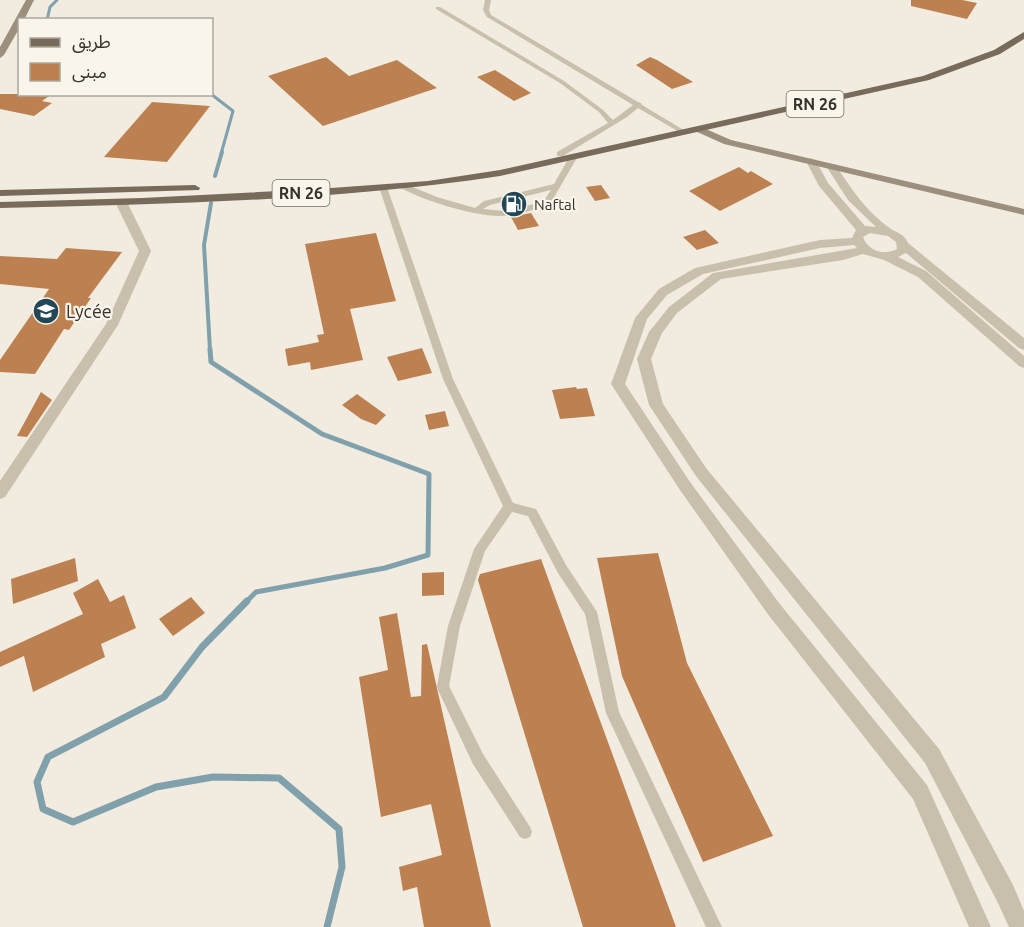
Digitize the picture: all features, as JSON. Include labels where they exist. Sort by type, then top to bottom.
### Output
[{"type":"main road","name":"RN 26","points":[[0,206],[121,202],[402,186],[500,173],[926,78],[997,52],[1024,34]]},
{"type":"main road","name":"RN 26","points":[[0,193],[288,185],[416,176],[598,150]]},
{"type":"street","points":[[20,18],[30,0]]},
{"type":"street","points":[[0,55],[18,22]]},
{"type":"street","points":[[699,129],[728,142],[1024,212]]},
{"type":"street","points":[[811,161],[862,241],[922,274],[1024,363]]},
{"type":"street","points":[[831,166],[852,198],[888,231],[898,237],[904,246],[1024,345]]},
{"type":"street","points":[[0,493],[93,355],[122,306],[145,251],[121,202]]},
{"type":"street","points":[[888,231],[876,229],[843,256],[717,276],[673,310],[656,333],[644,359],[656,405],[701,472],[932,756],[1005,893],[1020,927]]},
{"type":"street","points":[[862,241],[820,244],[699,271],[663,292],[641,318],[618,384],[685,486],[772,608],[920,792],[980,927]]},
{"type":"street","points":[[886,256],[899,254],[904,246]]},
{"type":"lane","points":[[488,0],[486,10],[489,16],[683,132]]},
{"type":"lane","points":[[438,8],[562,82],[601,111],[611,123]]},
{"type":"lane","points":[[560,154],[625,116],[639,104]]},
{"type":"lane","points":[[402,186],[437,201],[492,213],[546,204],[574,156]]},
{"type":"lane","points":[[478,209],[487,203],[556,186]]},
{"type":"lane","points":[[383,187],[448,379],[509,507]]},
{"type":"lane","points":[[509,507],[480,549],[454,626],[443,686],[478,759],[525,832]]},
{"type":"lane","points":[[509,507],[532,512],[562,569],[591,612],[613,713],[714,927]]},
{"type":"building","points":[[911,0],[962,0],[977,3],[967,19],[911,6]]},
{"type":"building","points":[[326,57],[349,76],[397,60],[437,88],[323,126],[268,76]]},
{"type":"building","points":[[650,57],[693,82],[672,89],[636,65]]},
{"type":"building","points":[[495,70],[531,93],[514,101],[477,77]]},
{"type":"building","points":[[0,94],[49,96],[42,101],[52,103],[34,116],[0,109]]},
{"type":"building","points":[[152,102],[210,106],[167,162],[104,157]]},
{"type":"building","points":[[739,167],[773,184],[720,211],[689,191]]},
{"type":"building","points":[[601,185],[610,198],[595,201],[586,187]]},
{"type":"building","points":[[531,213],[539,226],[518,230],[511,217]]},
{"type":"building","points":[[705,230],[719,243],[697,250],[683,237]]},
{"type":"building","points":[[376,233],[396,301],[350,309],[363,360],[311,370],[310,362],[288,366],[285,349],[319,342],[317,335],[324,334],[305,244]]},
{"type":"building","points":[[66,248],[122,252],[88,298],[91,298],[69,330],[64,329],[35,374],[0,372],[0,360],[49,289],[0,284],[0,256],[57,259]]},
{"type":"building","points":[[422,348],[432,373],[398,381],[387,357]]},
{"type":"building","points":[[576,387],[577,389],[587,388],[595,416],[560,419],[552,390]]},
{"type":"building","points":[[41,392],[52,400],[27,437],[17,436]]},
{"type":"building","points":[[357,394],[386,415],[376,425],[361,419],[342,405]]},
{"type":"building","points":[[445,411],[449,426],[429,430],[425,415]]},
{"type":"building","points":[[658,553],[687,663],[773,836],[703,862],[622,676],[597,558]]},
{"type":"building","points":[[75,558],[78,581],[13,604],[11,579]]},
{"type":"building","points":[[541,559],[676,927],[583,927],[478,580],[480,574]]},
{"type":"building","points":[[444,572],[444,595],[422,596],[422,573]]},
{"type":"building","points":[[98,579],[110,602],[124,595],[136,628],[101,644],[105,657],[33,692],[24,656],[0,667],[0,652],[83,614],[73,593]]},
{"type":"building","points":[[191,597],[205,613],[173,636],[159,619]]},
{"type":"building","points":[[397,613],[411,697],[421,696],[422,645],[427,644],[491,927],[424,927],[417,887],[403,891],[399,867],[442,855],[431,804],[381,817],[359,677],[388,670],[379,617]]},
{"type":"waterway","points":[[47,18],[50,7],[57,0]]},
{"type":"waterway","points":[[213,96],[233,111],[221,154]]},
{"type":"waterway","points":[[215,176],[222,152]]},
{"type":"waterway","points":[[210,350],[204,245],[211,203]]},
{"type":"waterway","points":[[210,349],[211,362],[322,434],[429,474],[428,555],[385,568],[256,592],[247,601]]},
{"type":"waterway","points":[[247,601],[202,647],[164,697],[48,757],[37,782],[43,809],[73,822],[156,787],[213,777],[279,778],[339,829],[342,867],[327,927]]},
{"type":"place","name":"Naftal","points":[[514,204]]},
{"type":"place","name":"Lycée","points":[[46,311]]}]
